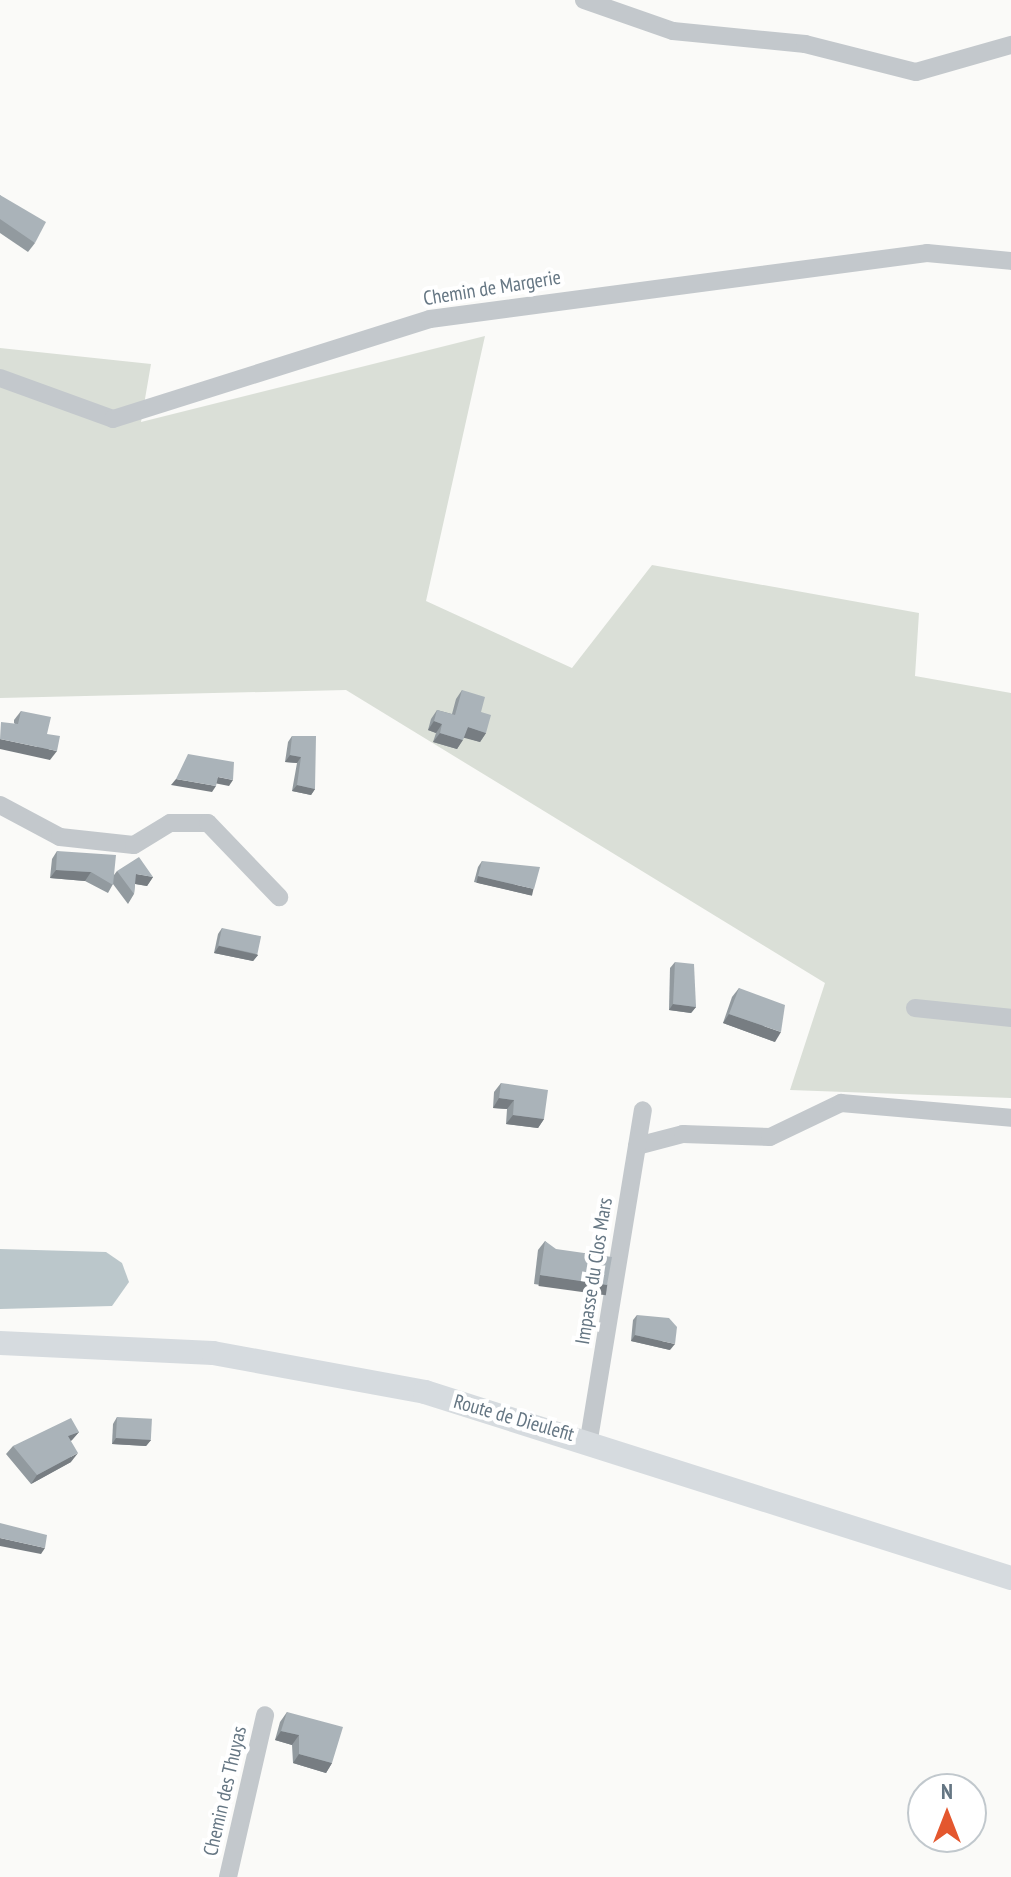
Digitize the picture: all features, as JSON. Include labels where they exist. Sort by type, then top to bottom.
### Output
[{"type":"main road","name":"Route de Dieulefit","points":[[0,1343],[146,1347],[319,1369],[589,1439],[1011,1578]]},
{"type":"street","points":[[584,0],[673,31],[805,44],[916,72],[1011,45]]},
{"type":"street","name":"Chemin de Margerie","points":[[0,378],[113,419],[430,319],[927,253],[1011,261]]},
{"type":"street","points":[[0,805],[60,837],[134,845],[170,823],[208,823],[279,897]]},
{"type":"street","points":[[915,1008],[1011,1018]]},
{"type":"street","points":[[637,1146],[683,1134],[770,1137],[841,1103],[1011,1118]]},
{"type":"street","name":"Impasse du Clos Mars","points":[[589,1439],[643,1110]]},
{"type":"street","name":"Chemin des Thuyas","points":[[228,1877],[265,1715]]},
{"type":"shaded area","points":[[485,336],[426,601],[572,668],[652,565],[919,613],[915,676],[1011,693],[1011,1098],[790,1090],[825,983],[346,690],[0,698],[0,348],[151,364],[141,422]]},
{"type":"shaded area","points":[[0,1249],[106,1252],[122,1263],[129,1282],[112,1306],[0,1309]]},
{"type":"building","points":[[0,195],[46,222],[35,243],[0,219]]},
{"type":"building","points":[[462,690],[485,697],[481,712],[491,715],[486,733],[468,727],[463,740],[440,733],[442,724],[434,721],[437,710],[455,715]]},
{"type":"building","points":[[21,711],[51,717],[47,734],[60,736],[57,751],[0,739],[1,722],[18,724]]},
{"type":"building","points":[[292,736],[316,736],[315,789],[297,785],[301,757],[290,755]]},
{"type":"building","points":[[188,754],[234,762],[233,780],[218,777],[216,786],[176,779]]},
{"type":"building","points":[[57,851],[116,855],[113,885],[91,872],[56,870]]},
{"type":"building","points":[[139,857],[153,877],[136,874],[134,894],[117,871]]},
{"type":"building","points":[[482,861],[540,867],[534,889],[478,876]]},
{"type":"building","points":[[222,928],[261,936],[257,954],[218,946]]},
{"type":"building","points":[[675,962],[694,964],[696,1007],[673,1004]]},
{"type":"building","points":[[739,988],[785,1005],[781,1032],[729,1014]]},
{"type":"building","points":[[501,1083],[548,1090],[544,1119],[513,1115],[514,1100],[499,1098]]},
{"type":"building","points":[[545,1241],[556,1249],[612,1257],[607,1285],[540,1275]]},
{"type":"building","points":[[637,1315],[669,1318],[677,1327],[675,1344],[635,1335]]},
{"type":"building","points":[[117,1417],[152,1419],[151,1440],[116,1438]]},
{"type":"building","points":[[71,1418],[79,1432],[68,1436],[78,1453],[37,1475],[13,1446]]},
{"type":"building","points":[[0,1523],[47,1535],[45,1548],[0,1538]]},
{"type":"building","points":[[287,1712],[343,1727],[332,1763],[299,1754],[299,1735],[281,1731]]}]
